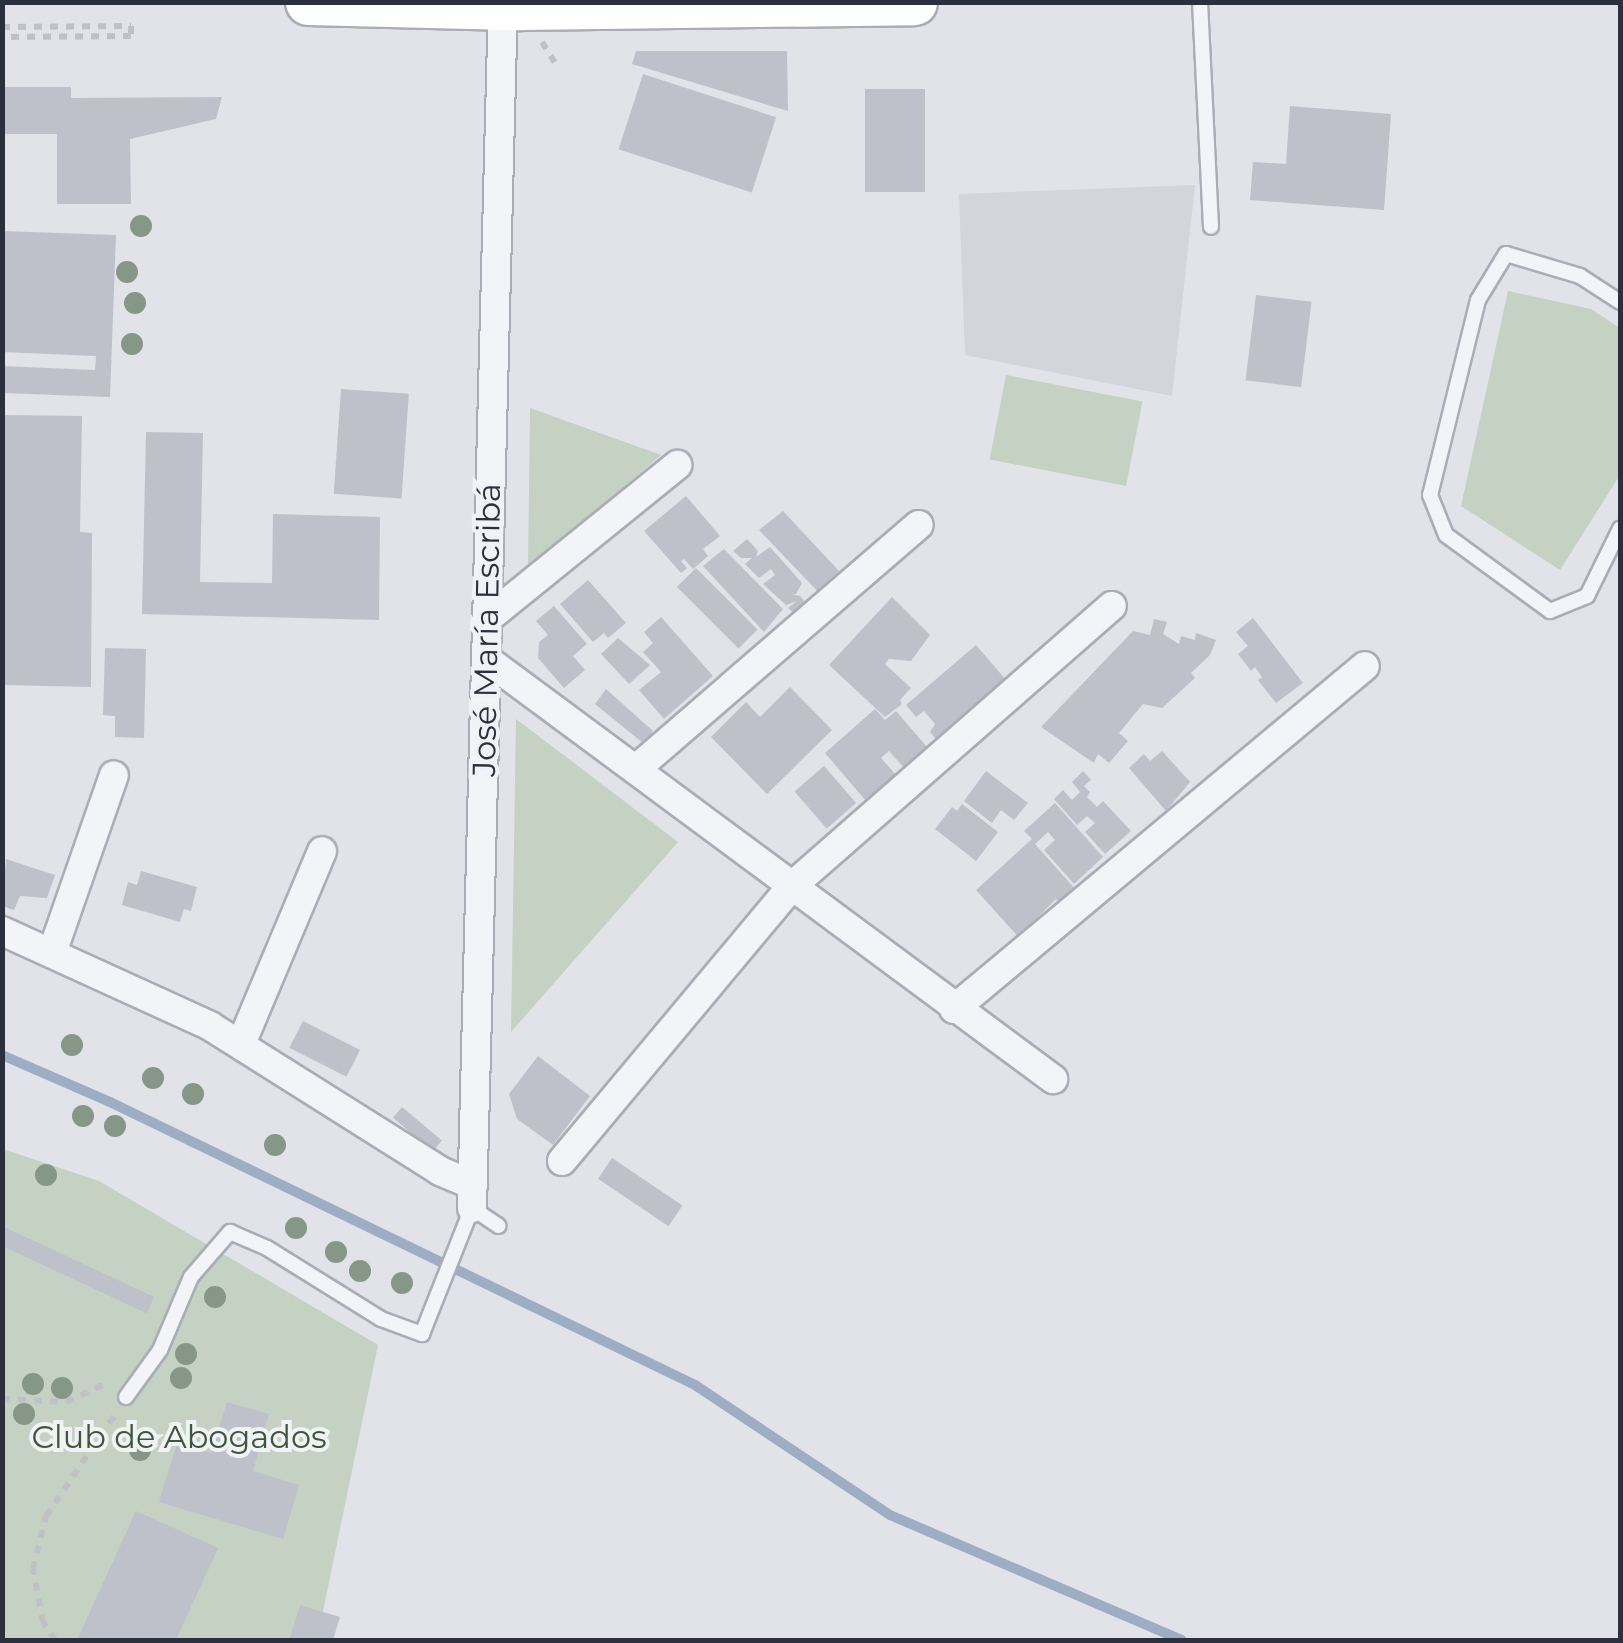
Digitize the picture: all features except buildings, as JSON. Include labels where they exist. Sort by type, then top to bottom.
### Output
[{"type":"main road","points":[[308,2],[914,2]]},
{"type":"street","name":"José María Escribá","points":[[472,1196],[503,4]]},
{"type":"street","points":[[487,619],[677,465]]},
{"type":"street","points":[[636,768],[919,525]]},
{"type":"street","points":[[562,1161],[792,886],[1112,606]]},
{"type":"street","points":[[486,659],[1053,1079]]},
{"type":"street","points":[[954,1009],[1365,666]]},
{"type":"street","points":[[52,953],[114,775]]},
{"type":"street","points":[[241,1044],[322,851]]},
{"type":"street","points":[[2,930],[241,1044],[440,1171],[472,1196]]},
{"type":"lane","points":[[1200,2],[1211,227]]},
{"type":"lane","points":[[1620,302],[1580,276],[1506,254],[1478,300],[1430,494],[1446,535],[1550,611],[1586,596],[1620,530]]},
{"type":"lane","points":[[472,1196],[499,1226]]},
{"type":"lane","name":"José María Escribá","points":[[126,1397],[160,1350],[191,1277],[230,1232],[267,1248],[381,1319],[422,1334],[472,1196]]},
{"type":"path","points":[[2,27],[131,26],[131,36],[2,37]]},
{"type":"path","points":[[5,1401],[66,1402],[110,1381]]},
{"type":"path","points":[[55,1640],[42,1622],[33,1569],[46,1516],[126,1397]]},
{"type":"shaded area","points":[[1195,185],[1172,396],[965,355],[959,194]]},
{"type":"green space","points":[[1508,291],[1591,309],[1620,328],[1620,475],[1560,570],[1461,506]]},
{"type":"green space","points":[[1006,375],[1142,402],[1126,486],[990,459]]},
{"type":"green space","points":[[530,408],[661,455],[528,569]]},
{"type":"green space","points":[[516,719],[678,842],[511,1032]]},
{"type":"green space","name":"Club de Abogados","points":[[3,1149],[99,1181],[378,1345],[317,1640],[3,1640]]},
{"type":"waterway","points":[[2,1055],[110,1102],[695,1385],[890,1515],[1181,1640]]}]
